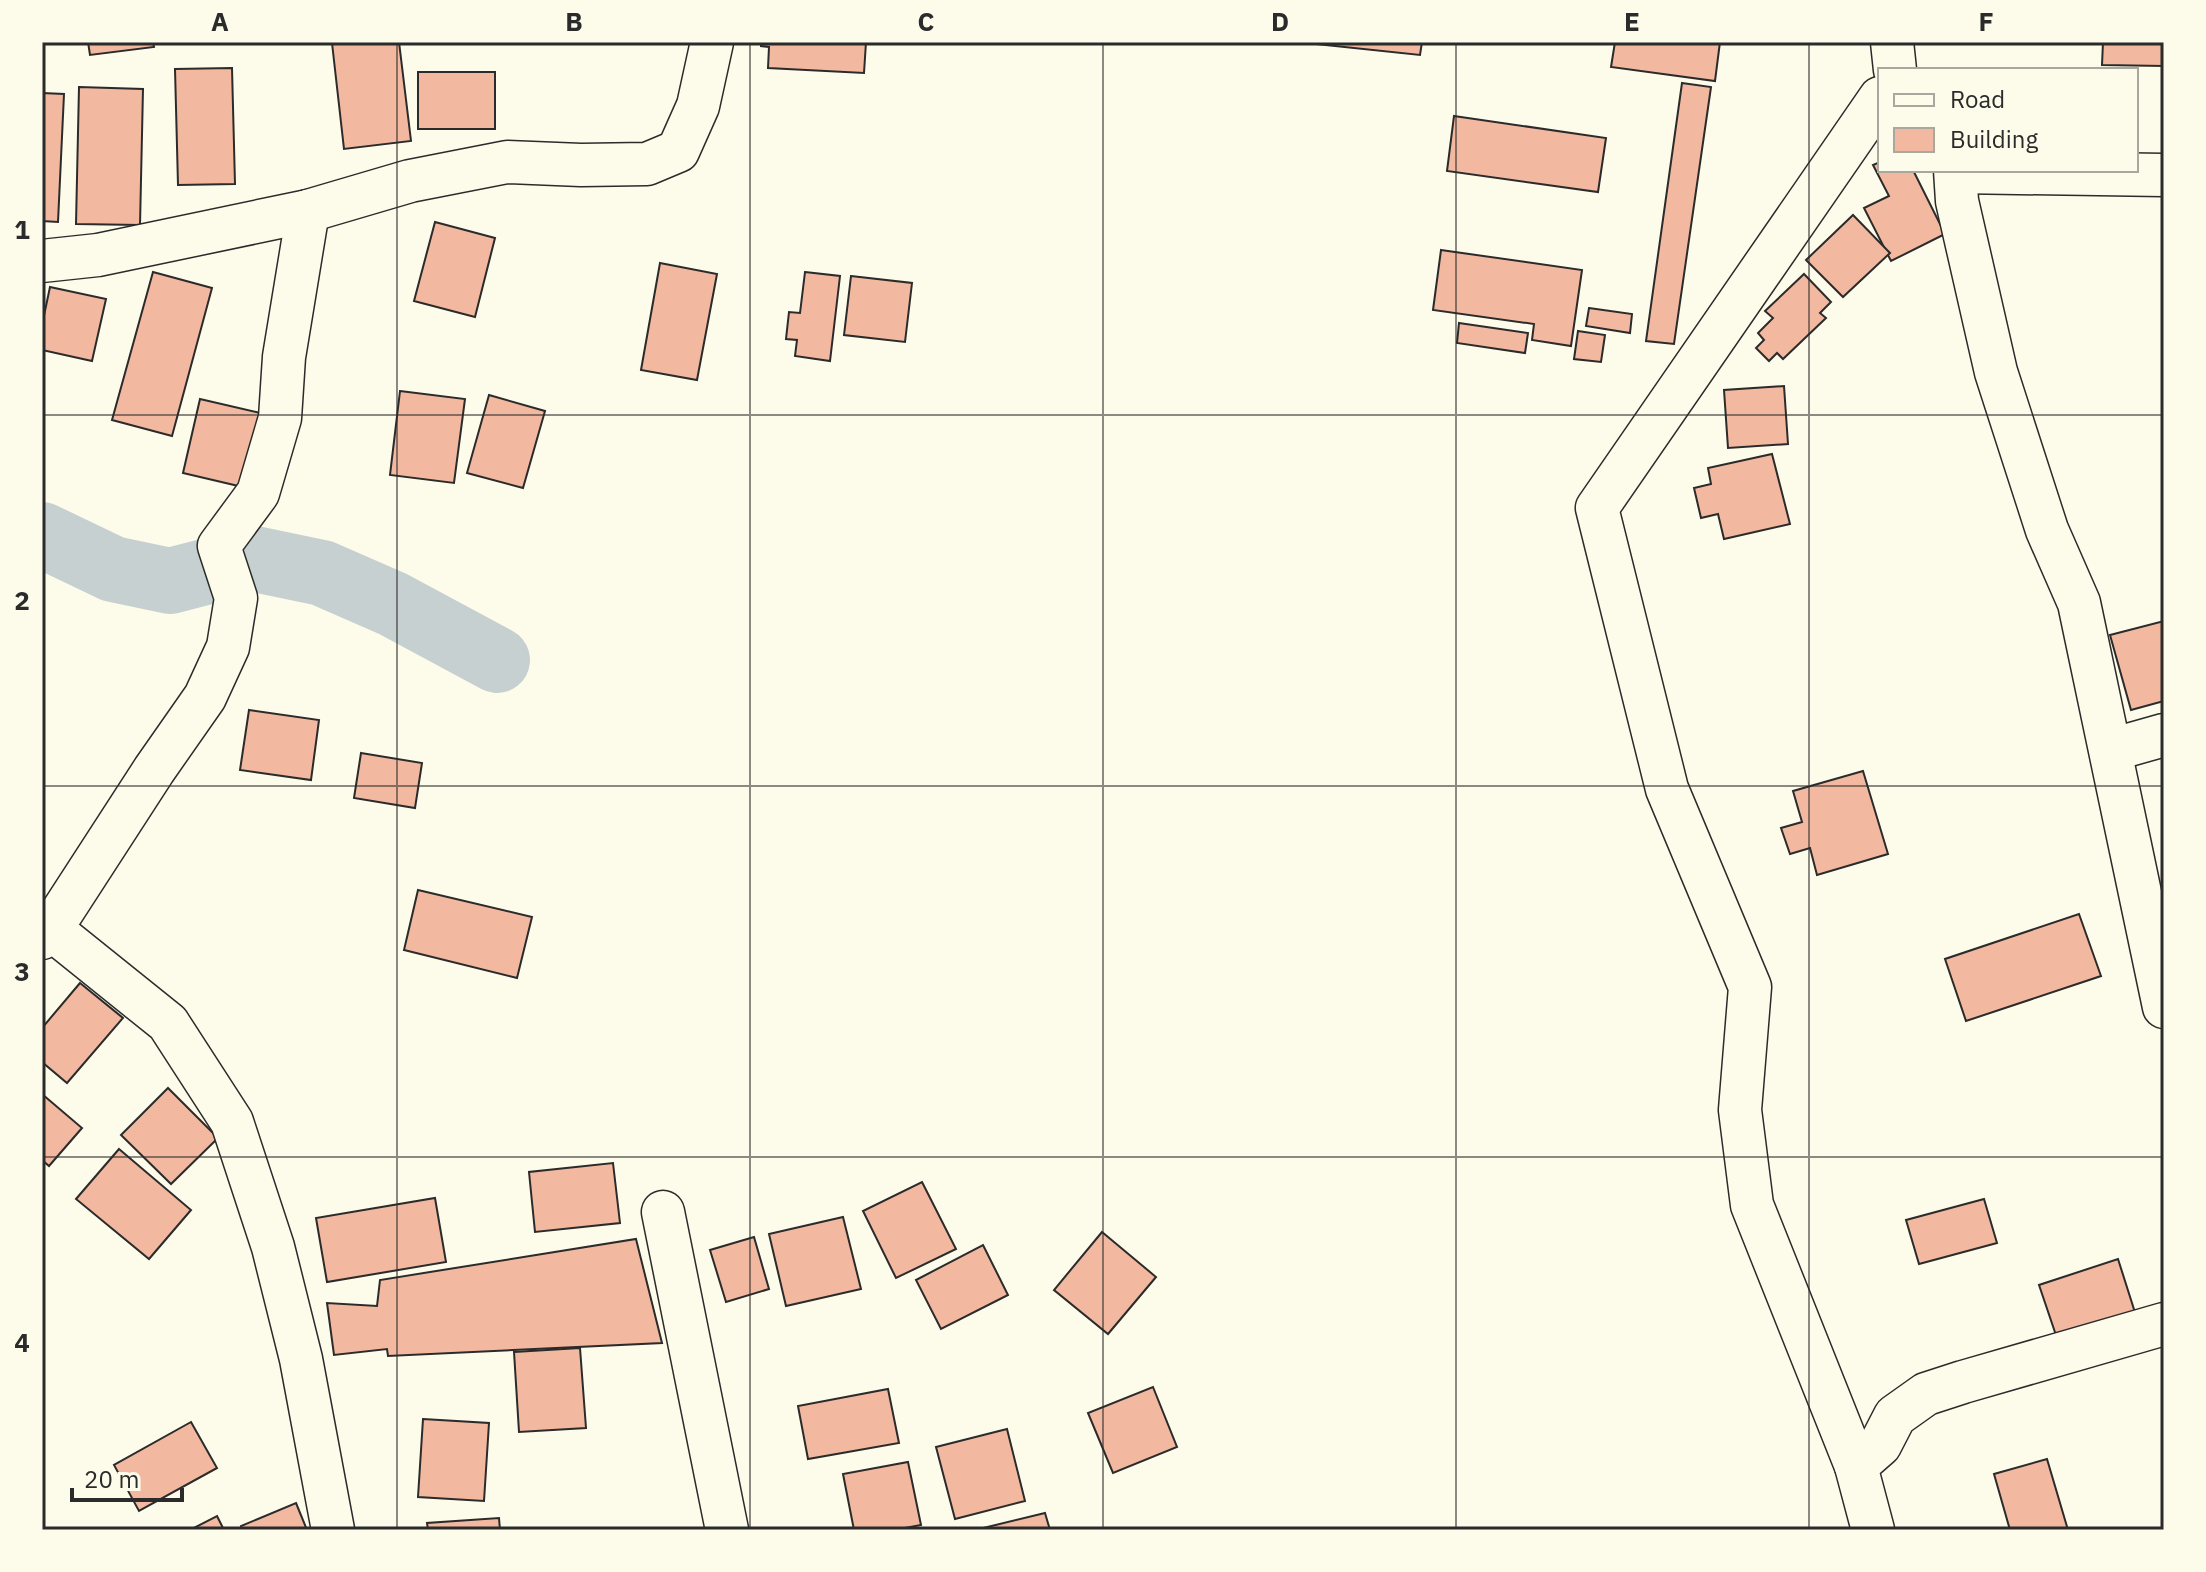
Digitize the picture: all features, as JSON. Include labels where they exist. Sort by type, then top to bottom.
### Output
[{"type":"street","points":[[42,261],[98,255],[308,211],[410,181],[507,162],[647,164],[678,151],[698,106],[712,42]]},
{"type":"street","points":[[1892,42],[1895,68]]},
{"type":"street","points":[[1873,1530],[1856,1466],[1752,1205],[1740,1110],[1750,987],[1667,789],[1597,508],[1878,101]]},
{"type":"street","points":[[1955,172],[1957,201],[1996,372],[2047,530],[2079,603],[2164,1007]]},
{"type":"street","points":[[2007,172],[2164,175]]},
{"type":"street","points":[[308,211],[284,357],[280,418],[258,493],[219,546],[236,598],[228,647],[205,697],[47,933],[168,1023],[232,1122],[273,1247],[297,1345],[333,1530]]},
{"type":"street","points":[[2111,750],[2164,735]]},
{"type":"street","points":[[663,1212],[727,1530]]},
{"type":"street","points":[[1856,1466],[1880,1445],[1895,1416],[1926,1394],[2164,1324]]},
{"type":"building","points":[[88,42],[153,42],[154,47],[90,55]]},
{"type":"building","points":[[399,42],[411,141],[344,149],[332,43]]},
{"type":"building","points":[[761,42],[866,42],[864,73],[768,68],[769,47],[761,46]]},
{"type":"building","points":[[1297,42],[1422,42],[1420,55]]},
{"type":"building","points":[[1615,42],[1720,42],[1715,81],[1611,67]]},
{"type":"building","points":[[2103,42],[2164,42],[2164,66],[2102,65]]},
{"type":"building","points":[[232,68],[235,184],[178,185],[175,69]]},
{"type":"building","points":[[418,72],[495,72],[495,129],[418,129]]},
{"type":"building","points":[[1682,83],[1711,87],[1674,344],[1646,341]]},
{"type":"building","points":[[79,87],[143,89],[140,225],[76,224]]},
{"type":"building","points":[[42,93],[64,94],[58,222],[42,221]]},
{"type":"building","points":[[1454,116],[1606,138],[1598,192],[1447,171]]},
{"type":"building","points":[[1878,163],[1878,172],[1914,172],[1945,234],[1891,261],[1864,208],[1889,196],[1873,165]]},
{"type":"building","points":[[1853,215],[1890,253],[1843,297],[1806,260]]},
{"type":"building","points":[[435,222],[495,238],[475,317],[414,301]]},
{"type":"building","points":[[1441,250],[1582,270],[1571,346],[1532,340],[1534,324],[1433,310]]},
{"type":"building","points":[[660,263],[717,274],[697,380],[641,370]]},
{"type":"building","points":[[153,272],[212,288],[172,436],[112,420]]},
{"type":"building","points":[[805,272],[840,276],[830,361],[795,356],[797,340],[786,339],[789,312],[800,313]]},
{"type":"building","points":[[1804,274],[1831,302],[1820,313],[1826,318],[1783,359],[1777,353],[1769,361],[1756,348],[1764,340],[1758,333],[1773,318],[1765,311]]},
{"type":"building","points":[[851,276],[912,283],[905,342],[844,335]]},
{"type":"building","points":[[50,287],[106,299],[92,361],[42,350],[42,325]]},
{"type":"building","points":[[1589,308],[1632,314],[1630,333],[1586,326]]},
{"type":"building","points":[[1459,323],[1528,333],[1525,353],[1457,343]]},
{"type":"building","points":[[1578,331],[1605,335],[1601,362],[1574,359]]},
{"type":"building","points":[[1784,386],[1788,444],[1728,448],[1724,390]]},
{"type":"building","points":[[400,391],[465,399],[454,483],[390,475]]},
{"type":"building","points":[[489,395],[545,411],[523,488],[467,473]]},
{"type":"building","points":[[200,399],[265,414],[247,488],[183,473]]},
{"type":"building","points":[[1772,454],[1790,524],[1724,539],[1718,514],[1701,518],[1694,488],[1711,484],[1708,468]]},
{"type":"building","points":[[2164,621],[2164,701],[2131,710],[2110,635]]},
{"type":"building","points":[[249,710],[319,720],[311,780],[240,770]]},
{"type":"building","points":[[361,753],[422,763],[415,808],[354,798]]},
{"type":"building","points":[[1863,771],[1888,854],[1817,875],[1810,848],[1790,854],[1781,828],[1802,822],[1793,791]]},
{"type":"building","points":[[418,890],[532,917],[517,978],[404,950]]},
{"type":"building","points":[[2079,914],[2101,976],[1966,1021],[1945,959]]},
{"type":"building","points":[[80,983],[123,1018],[67,1083],[42,1062],[42,1028]]},
{"type":"building","points":[[168,1088],[218,1138],[171,1184],[121,1135]]},
{"type":"building","points":[[42,1094],[82,1128],[49,1166],[42,1160]]},
{"type":"building","points":[[119,1149],[191,1210],[149,1259],[76,1199]]},
{"type":"building","points":[[613,1163],[620,1223],[535,1232],[529,1172]]},
{"type":"building","points":[[922,1182],[956,1249],[896,1278],[863,1211]]},
{"type":"building","points":[[435,1198],[446,1262],[327,1282],[316,1218]]},
{"type":"building","points":[[1984,1199],[1997,1243],[1919,1264],[1906,1220]]},
{"type":"building","points":[[843,1217],[861,1289],[786,1306],[769,1234]]},
{"type":"building","points":[[1102,1232],[1156,1277],[1108,1334],[1054,1290]]},
{"type":"building","points":[[754,1237],[769,1289],[726,1302],[710,1250]]},
{"type":"building","points":[[636,1239],[662,1343],[388,1356],[387,1349],[334,1355],[327,1303],[377,1306],[380,1280]]},
{"type":"building","points":[[983,1245],[1008,1295],[941,1329],[916,1280]]},
{"type":"building","points":[[2118,1259],[2139,1325],[2061,1350],[2039,1285]]},
{"type":"building","points":[[580,1348],[586,1428],[519,1432],[514,1352]]},
{"type":"building","points":[[1153,1387],[1177,1447],[1113,1473],[1088,1413]]},
{"type":"building","points":[[888,1389],[899,1443],[808,1459],[798,1406]]},
{"type":"building","points":[[423,1419],[489,1423],[484,1501],[418,1497]]},
{"type":"building","points":[[191,1422],[217,1468],[139,1511],[114,1465]]},
{"type":"building","points":[[1007,1429],[1025,1501],[955,1519],[936,1447]]},
{"type":"building","points":[[2047,1459],[2068,1530],[2010,1530],[1994,1474]]},
{"type":"building","points":[[908,1462],[921,1525],[894,1530],[854,1530],[843,1474]]},
{"type":"building","points":[[296,1503],[307,1530],[242,1530],[241,1526]]},
{"type":"building","points":[[1045,1513],[1050,1530],[975,1530]]},
{"type":"building","points":[[217,1516],[224,1530],[190,1530]]},
{"type":"building","points":[[499,1518],[500,1530],[428,1530],[427,1523]]},
{"type":"waterway","points":[[42,535],[113,569],[170,581],[255,559],[322,573],[393,604],[497,660]]}]
